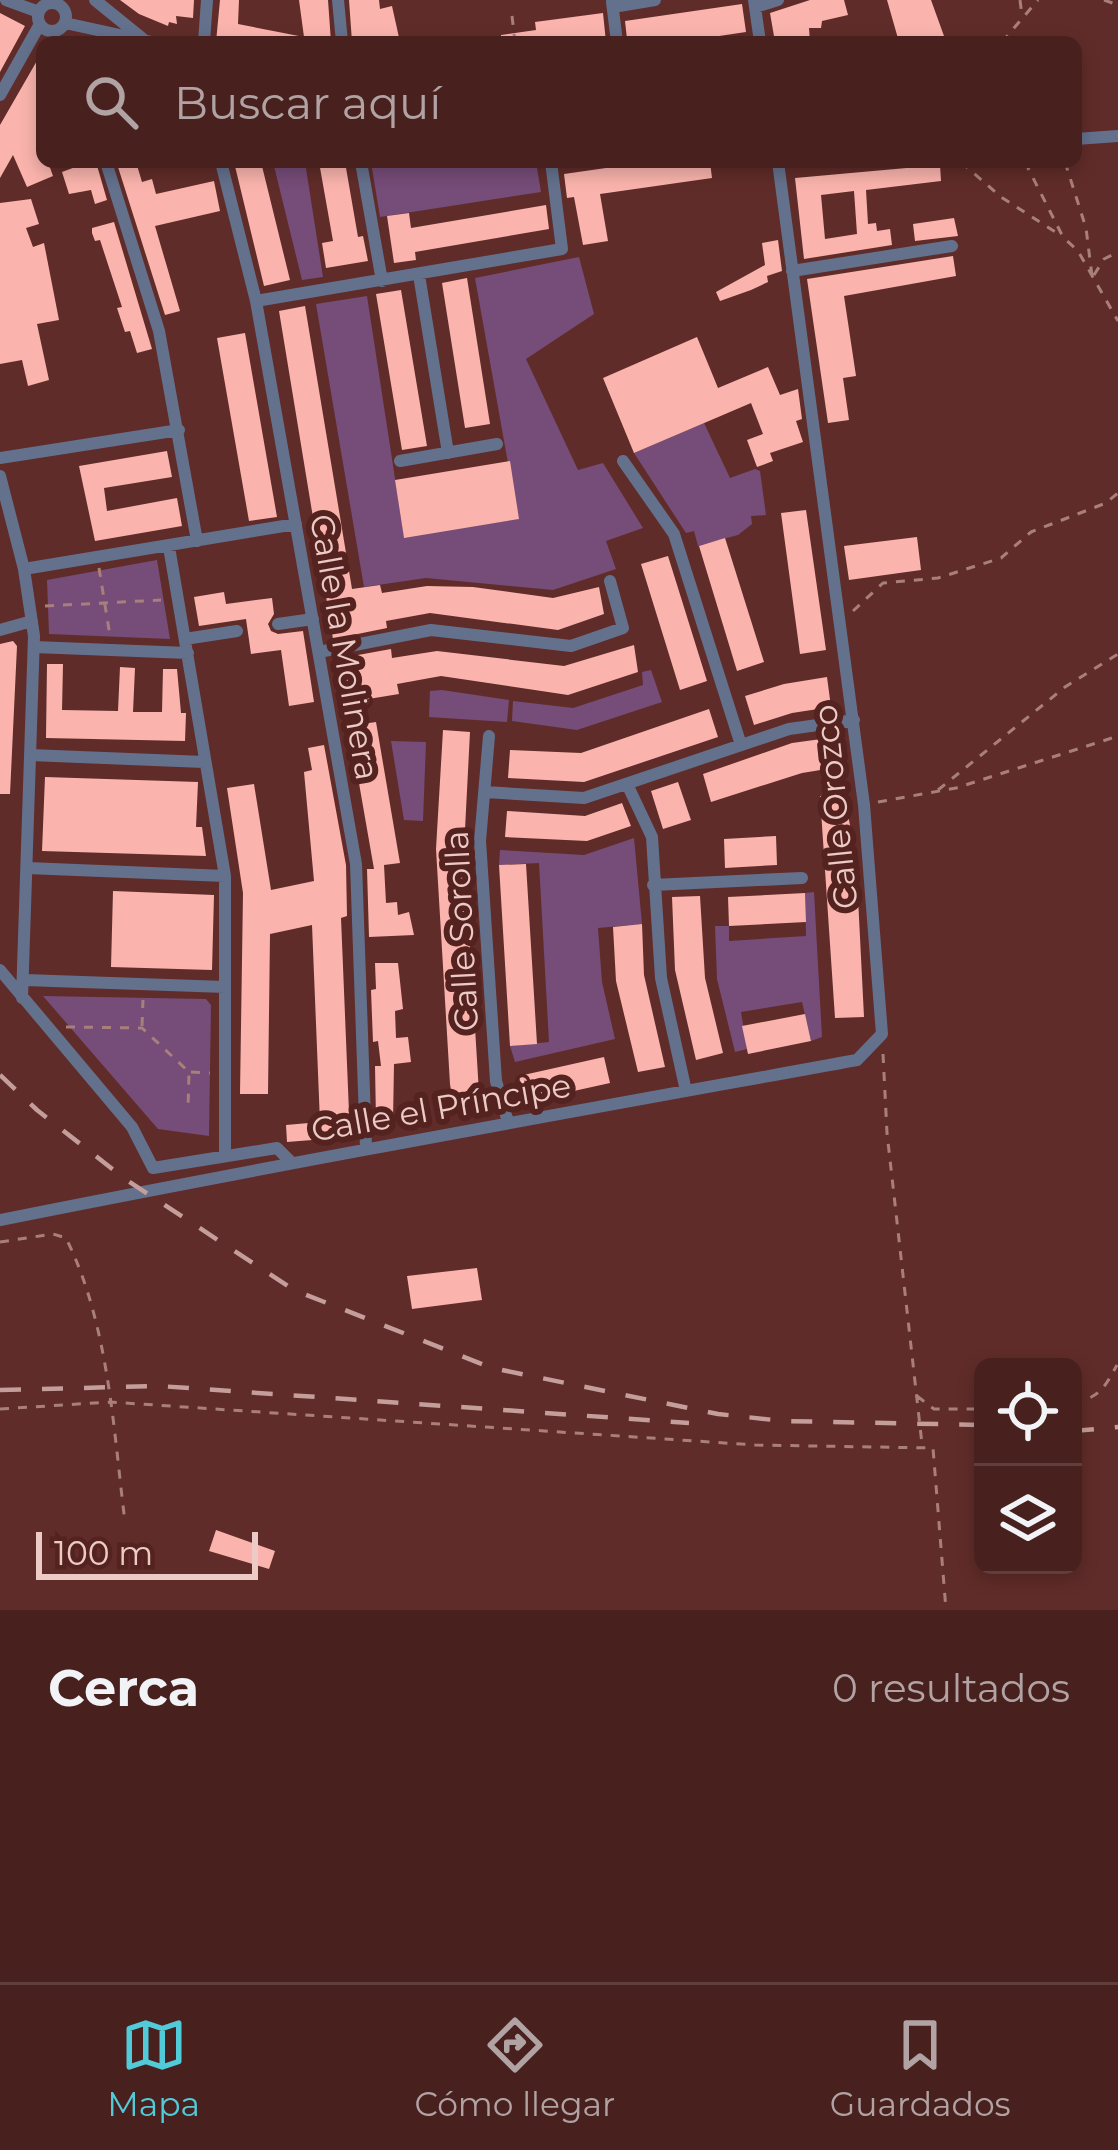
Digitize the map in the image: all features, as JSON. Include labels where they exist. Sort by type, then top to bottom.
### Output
[{"type":"street","points":[[6,0],[40,18],[52,31],[64,25],[122,36]]},
{"type":"street","points":[[95,0],[142,36]]},
{"type":"street","points":[[204,36],[207,0]]},
{"type":"street","points":[[338,0],[341,36]]},
{"type":"street","points":[[616,36],[612,3],[655,0]]},
{"type":"street","points":[[759,36],[754,3],[778,0]]},
{"type":"street","points":[[0,95],[50,3],[63,3],[67,36]]},
{"type":"street","points":[[1082,139],[1118,136]]},
{"type":"street","points":[[108,168],[159,331],[197,541]]},
{"type":"street","name":"Calle la Molinera","points":[[223,168],[256,301],[356,865],[367,1148]]},
{"type":"street","points":[[362,168],[382,281]]},
{"type":"street","points":[[256,301],[562,249],[552,168]]},
{"type":"street","name":"Calle Orozco","points":[[779,168],[854,720],[882,1034]]},
{"type":"street","points":[[792,272],[952,246]]},
{"type":"street","points":[[418,274],[448,453]]},
{"type":"street","points":[[0,458],[178,430]]},
{"type":"street","points":[[400,461],[497,444]]},
{"type":"street","points":[[623,460],[674,534],[741,745]]},
{"type":"street","points":[[0,476],[24,569],[34,646],[22,998]]},
{"type":"street","points":[[24,569],[296,524]]},
{"type":"street","points":[[169,547],[225,876],[225,1154]]},
{"type":"street","points":[[319,652],[431,630],[571,646],[623,628],[610,580]]},
{"type":"street","points":[[278,624],[313,619]]},
{"type":"street","points":[[0,630],[32,621]]},
{"type":"street","points":[[34,646],[187,646],[237,631]]},
{"type":"street","points":[[484,792],[584,798],[789,729],[854,720]]},
{"type":"street","name":"Calle Sorolla","points":[[489,736],[480,841],[496,1081],[508,1122]]},
{"type":"street","points":[[30,755],[204,762]]},
{"type":"street","points":[[627,784],[652,837],[661,979],[686,1091]]},
{"type":"street","points":[[27,868],[225,876]]},
{"type":"street","points":[[653,885],[802,878]]},
{"type":"street","points":[[0,970],[132,1127],[153,1168],[277,1148],[291,1162]]},
{"type":"street","points":[[25,980],[225,987]]},
{"type":"street","name":"Calle el Príncipe","points":[[0,1220],[291,1162],[446,1138],[508,1122],[857,1060],[882,1034]]},
{"type":"path","points":[[1020,0],[1022,16]]},
{"type":"path","points":[[1007,36],[1038,0]]},
{"type":"path","points":[[1104,0],[1118,5]]},
{"type":"path","points":[[512,16],[514,36]]},
{"type":"path","points":[[968,168],[1078,250],[1118,321]]},
{"type":"path","points":[[1028,168],[1063,237]]},
{"type":"path","points":[[1067,168],[1086,228],[1092,278]]},
{"type":"path","points":[[1092,278],[1104,259],[1118,252]]},
{"type":"path","points":[[850,614],[883,583],[938,578],[1001,558],[1031,532],[1118,494]]},
{"type":"path","points":[[99,566],[110,639]]},
{"type":"path","points":[[44,606],[167,600]]},
{"type":"path","points":[[937,791],[1065,687],[1118,654]]},
{"type":"path","points":[[864,805],[937,791],[1118,736]]},
{"type":"path","points":[[142,1028],[143,997]]},
{"type":"path","points":[[67,1027],[142,1028],[189,1072],[210,1073]]},
{"type":"path","points":[[882,1034],[887,1132],[923,1448]]},
{"type":"path","points":[[188,1110],[189,1072]]},
{"type":"path","points":[[0,1242],[53,1234],[66,1238],[78,1262],[110,1402],[125,1522]]},
{"type":"path","points":[[1082,1401],[1103,1391],[1117,1365]]},
{"type":"path","points":[[916,1395],[934,1409],[974,1409]]},
{"type":"path","points":[[0,1409],[110,1402],[731,1444],[933,1448],[946,1610]]},
{"type":"shaded area","points":[[274,168],[306,168],[323,277],[302,280]]},
{"type":"shaded area","points":[[372,168],[537,168],[541,192],[380,217]]},
{"type":"shaded area","points":[[579,257],[594,314],[526,359],[578,470],[603,463],[643,528],[606,541],[616,569],[553,590],[426,578],[364,587],[316,304],[367,296],[404,537],[518,519],[475,278]]},
{"type":"shaded area","points":[[704,423],[730,478],[760,471],[766,515],[751,516],[752,524],[738,535],[698,546],[694,531],[686,533],[634,453]]},
{"type":"shaded area","points":[[157,560],[170,639],[49,634],[47,580]]},
{"type":"shaded area","points":[[651,670],[662,702],[577,730],[512,721],[513,701],[573,708],[643,685],[642,672]]},
{"type":"shaded area","points":[[430,691],[509,700],[507,722],[429,717]]},
{"type":"shaded area","points":[[391,741],[426,742],[423,821],[404,820]]},
{"type":"shaded area","points":[[634,838],[642,924],[598,928],[602,982],[615,1039],[515,1062],[510,1046],[549,1042],[539,863],[499,865],[500,850],[584,855]]},
{"type":"shaded area","points":[[814,892],[822,1037],[811,1041],[802,1002],[741,1012],[747,1049],[735,1052],[717,979],[715,926],[729,926],[729,941],[806,936],[805,893]]},
{"type":"shaded area","points":[[43,996],[206,999],[211,1005],[209,1136],[158,1129]]},
{"type":"building","points":[[120,0],[194,0],[193,18],[176,16],[177,24],[169,22],[168,26]]},
{"type":"building","points":[[220,0],[239,0],[238,24],[299,36],[217,36]]},
{"type":"building","points":[[299,0],[328,0],[331,36],[304,36]]},
{"type":"building","points":[[349,0],[379,0],[380,9],[392,6],[399,36],[352,36]]},
{"type":"building","points":[[810,0],[844,0],[848,15],[822,21],[821,28],[809,28],[810,36],[774,36],[770,13]]},
{"type":"building","points":[[887,0],[931,0],[944,36],[897,36]]},
{"type":"building","points":[[742,4],[746,32],[627,36],[625,21]]},
{"type":"building","points":[[0,13],[25,26],[0,72]]},
{"type":"building","points":[[603,13],[605,36],[501,36],[536,30],[535,22]]},
{"type":"building","points":[[36,62],[36,168],[50,168],[53,176],[27,187],[13,155],[0,178],[0,125]]},
{"type":"building","points":[[98,168],[107,200],[95,204],[91,190],[69,194],[62,172]]},
{"type":"building","points":[[118,168],[138,168],[142,182],[152,179],[156,194],[214,181],[220,211],[155,226],[180,311],[165,315]]},
{"type":"building","points":[[235,168],[262,168],[290,280],[264,286]]},
{"type":"building","points":[[320,168],[346,168],[358,237],[363,236],[368,261],[326,268],[322,243],[333,241]]},
{"type":"building","points":[[606,168],[711,168],[712,178],[600,194],[608,241],[583,245],[574,197],[567,198],[564,174]]},
{"type":"building","points":[[940,168],[941,181],[866,190],[868,224],[876,223],[877,231],[890,229],[892,245],[804,259],[795,178]],"holes":[[[854,191],[857,234],[825,239],[821,195]]]},
{"type":"building","points":[[31,199],[39,224],[26,228],[33,247],[44,243],[59,320],[37,324],[49,380],[28,386],[22,360],[0,364],[0,203]]},
{"type":"building","points":[[546,205],[549,229],[415,252],[416,260],[394,263],[387,216],[409,213],[411,228]]},
{"type":"building","points":[[954,218],[958,236],[915,241],[913,224]]},
{"type":"building","points":[[114,222],[152,349],[137,353],[117,308],[122,307],[100,240],[95,241],[92,233],[92,228]]},
{"type":"building","points":[[778,240],[782,271],[767,276],[768,282],[720,301],[716,292],[765,265],[762,243]]},
{"type":"building","points":[[953,256],[956,276],[844,296],[856,376],[843,378],[849,420],[828,423],[807,279]]},
{"type":"building","points":[[467,278],[490,424],[465,428],[442,283]]},
{"type":"building","points":[[401,290],[427,446],[402,450],[376,294]]},
{"type":"building","points":[[305,306],[352,589],[380,585],[382,593],[427,586],[473,587],[553,598],[599,587],[604,614],[558,630],[430,613],[386,621],[387,628],[333,639],[279,311]]},
{"type":"building","points":[[245,333],[277,517],[249,521],[217,338]]},
{"type":"building","points":[[697,337],[718,388],[768,367],[780,395],[798,389],[802,419],[796,421],[803,442],[770,453],[773,461],[757,467],[747,440],[763,434],[751,403],[634,453],[603,378]]},
{"type":"building","points":[[167,451],[172,477],[104,488],[107,511],[177,498],[182,526],[95,541],[79,466]]},
{"type":"building","points":[[510,461],[519,519],[404,538],[395,480]]},
{"type":"building","points":[[806,510],[826,650],[800,654],[781,513]]},
{"type":"building","points":[[917,537],[921,570],[849,580],[844,546]]},
{"type":"building","points":[[725,538],[764,662],[737,671],[699,546]]},
{"type":"building","points":[[668,556],[707,681],[680,690],[641,564]]},
{"type":"building","points":[[224,592],[226,604],[272,598],[271,631],[303,631],[314,702],[289,706],[281,650],[251,654],[246,619],[199,626],[194,597]]},
{"type":"building","points":[[13,641],[17,646],[10,794],[0,794],[0,644]]},
{"type":"building","points":[[634,645],[638,672],[568,695],[441,676],[397,684],[399,694],[344,703],[336,659],[391,649],[392,658],[437,651],[564,666]]},
{"type":"building","points":[[47,664],[63,664],[62,710],[118,711],[120,667],[135,668],[133,712],[162,712],[163,669],[177,669],[181,713],[186,713],[185,741],[46,738]]},
{"type":"building","points":[[827,677],[831,707],[754,725],[745,696]]},
{"type":"building","points":[[709,709],[718,737],[584,782],[508,778],[510,750],[581,753]]},
{"type":"building","points":[[376,722],[400,863],[384,865],[386,903],[397,902],[398,915],[409,912],[414,935],[369,937],[367,869],[374,869],[349,726]]},
{"type":"building","points":[[443,730],[470,732],[464,849],[480,1109],[454,1110],[450,1084],[436,849]]},
{"type":"building","points":[[836,737],[839,767],[802,773],[711,802],[703,774],[792,743]]},
{"type":"building","points":[[324,745],[346,865],[347,916],[341,918],[350,1137],[287,1142],[286,1125],[320,1122],[312,925],[270,934],[268,1094],[240,1094],[243,893],[227,788],[254,784],[271,890],[314,881],[304,772],[312,770],[308,748]]},
{"type":"building","points":[[45,777],[198,782],[196,827],[202,827],[206,856],[42,851]]},
{"type":"building","points":[[678,782],[691,820],[663,829],[651,791]]},
{"type":"building","points":[[844,793],[856,858],[864,1017],[835,1018],[820,796]]},
{"type":"building","points":[[622,803],[631,826],[587,841],[505,837],[507,811],[585,816]]},
{"type":"building","points":[[776,836],[777,865],[725,868],[724,839]]},
{"type":"building","points":[[526,864],[537,1044],[510,1046],[499,865]]},
{"type":"building","points":[[113,891],[214,895],[212,970],[111,967]]},
{"type":"building","points":[[805,893],[806,922],[729,926],[728,897]]},
{"type":"building","points":[[700,896],[705,978],[723,1053],[696,1060],[675,970],[672,897]]},
{"type":"building","points":[[642,924],[644,975],[665,1067],[638,1072],[616,981],[613,927]]},
{"type":"building","points":[[375,963],[398,963],[403,1009],[395,1011],[396,1038],[408,1037],[411,1062],[394,1064],[393,1120],[376,1120],[375,1066],[381,1066],[378,1041],[373,1042]]},
{"type":"building","points":[[805,1014],[811,1041],[748,1054],[742,1026]]},
{"type":"building","points":[[604,1057],[610,1083],[524,1102],[519,1076]]},
{"type":"building","points":[[477,1268],[482,1300],[412,1309],[407,1276]]},
{"type":"building","points":[[216,1530],[275,1551],[269,1569],[209,1551]]},
{"type":"railway","points":[[0,1075],[125,1179],[294,1290],[492,1368],[718,1414],[783,1421],[974,1425]]},
{"type":"railway","points":[[0,1390],[159,1386],[689,1423]]},
{"type":"railway","points":[[1082,1430],[1118,1427]]}]
